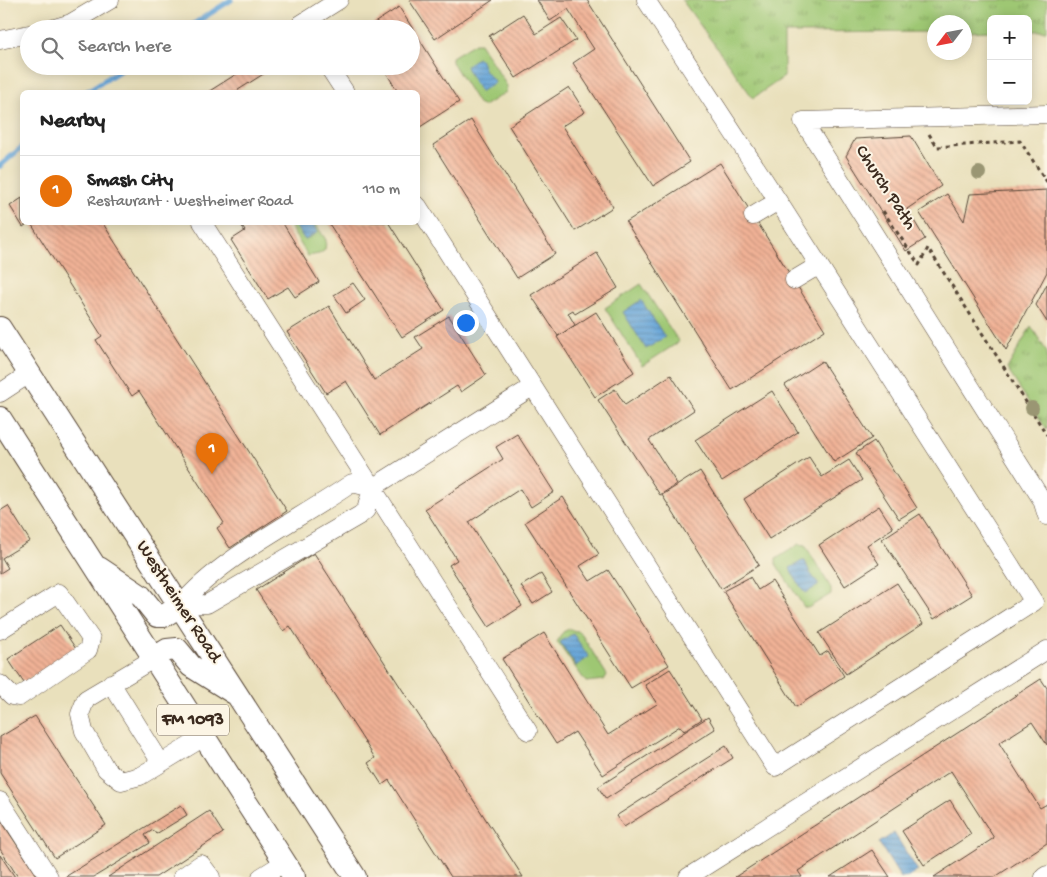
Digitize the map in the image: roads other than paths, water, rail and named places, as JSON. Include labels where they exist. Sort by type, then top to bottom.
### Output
[{"type":"main road","name":"Westheimer Road","points":[[0,328],[181,605],[355,877]]},
{"type":"main road","name":"FM 1093","points":[[0,418],[289,870]]},
{"type":"main road","points":[[92,563],[141,596],[151,612],[157,616],[164,616],[181,605]]},
{"type":"main road","points":[[153,659],[167,650],[177,648],[192,666],[240,697]]},
{"type":"street","points":[[75,20],[110,0]]},
{"type":"street","points":[[307,20],[339,0]]},
{"type":"street","points":[[420,209],[775,767],[1034,602],[778,201],[646,0]]},
{"type":"street","points":[[0,40],[20,36]]},
{"type":"street","points":[[334,75],[344,90]]},
{"type":"street","points":[[1047,114],[803,121],[1042,500],[1047,516]]},
{"type":"street","points":[[753,216],[778,201]]},
{"type":"street","points":[[204,225],[528,731]]},
{"type":"street","points":[[794,280],[818,265]]},
{"type":"street","points":[[0,393],[29,374]]},
{"type":"street","points":[[181,605],[206,604],[360,515],[366,510],[372,488],[532,387]]},
{"type":"street","points":[[181,605],[195,588],[218,569],[352,483],[372,488]]},
{"type":"street","points":[[0,630],[58,593],[91,639],[88,650],[19,698],[12,696],[0,684]]},
{"type":"street","points":[[688,877],[1047,650]]},
{"type":"street","points":[[153,659],[86,699],[80,714],[84,731],[106,769],[121,782],[140,776],[204,736]]},
{"type":"street","points":[[111,683],[161,763]]},
{"type":"street","points":[[0,801],[49,877]]},
{"type":"street","points":[[182,877],[202,864],[211,877]]},
{"type":"street","points":[[261,877],[289,870]]},
{"type":"water","points":[[477,58],[480,59],[485,71],[494,81],[494,83],[480,92],[466,66]]},
{"type":"water","points":[[294,225],[313,225],[318,232],[305,240]]},
{"type":"water","points":[[641,300],[665,337],[646,349],[623,312]]},
{"type":"water","points":[[805,561],[810,573],[818,583],[818,586],[805,593],[790,568]]},
{"type":"water","points":[[573,634],[589,657],[576,666],[560,642]]},
{"type":"water","points":[[894,833],[918,871],[908,877],[900,877],[879,843]]},
{"type":"waterway","points":[[200,20],[231,0]]},
{"type":"waterway","points":[[89,90],[113,75]]},
{"type":"waterway","points":[[0,166],[20,149]]},
{"type":"place","name":"Smash City","points":[[212,474]]}]
